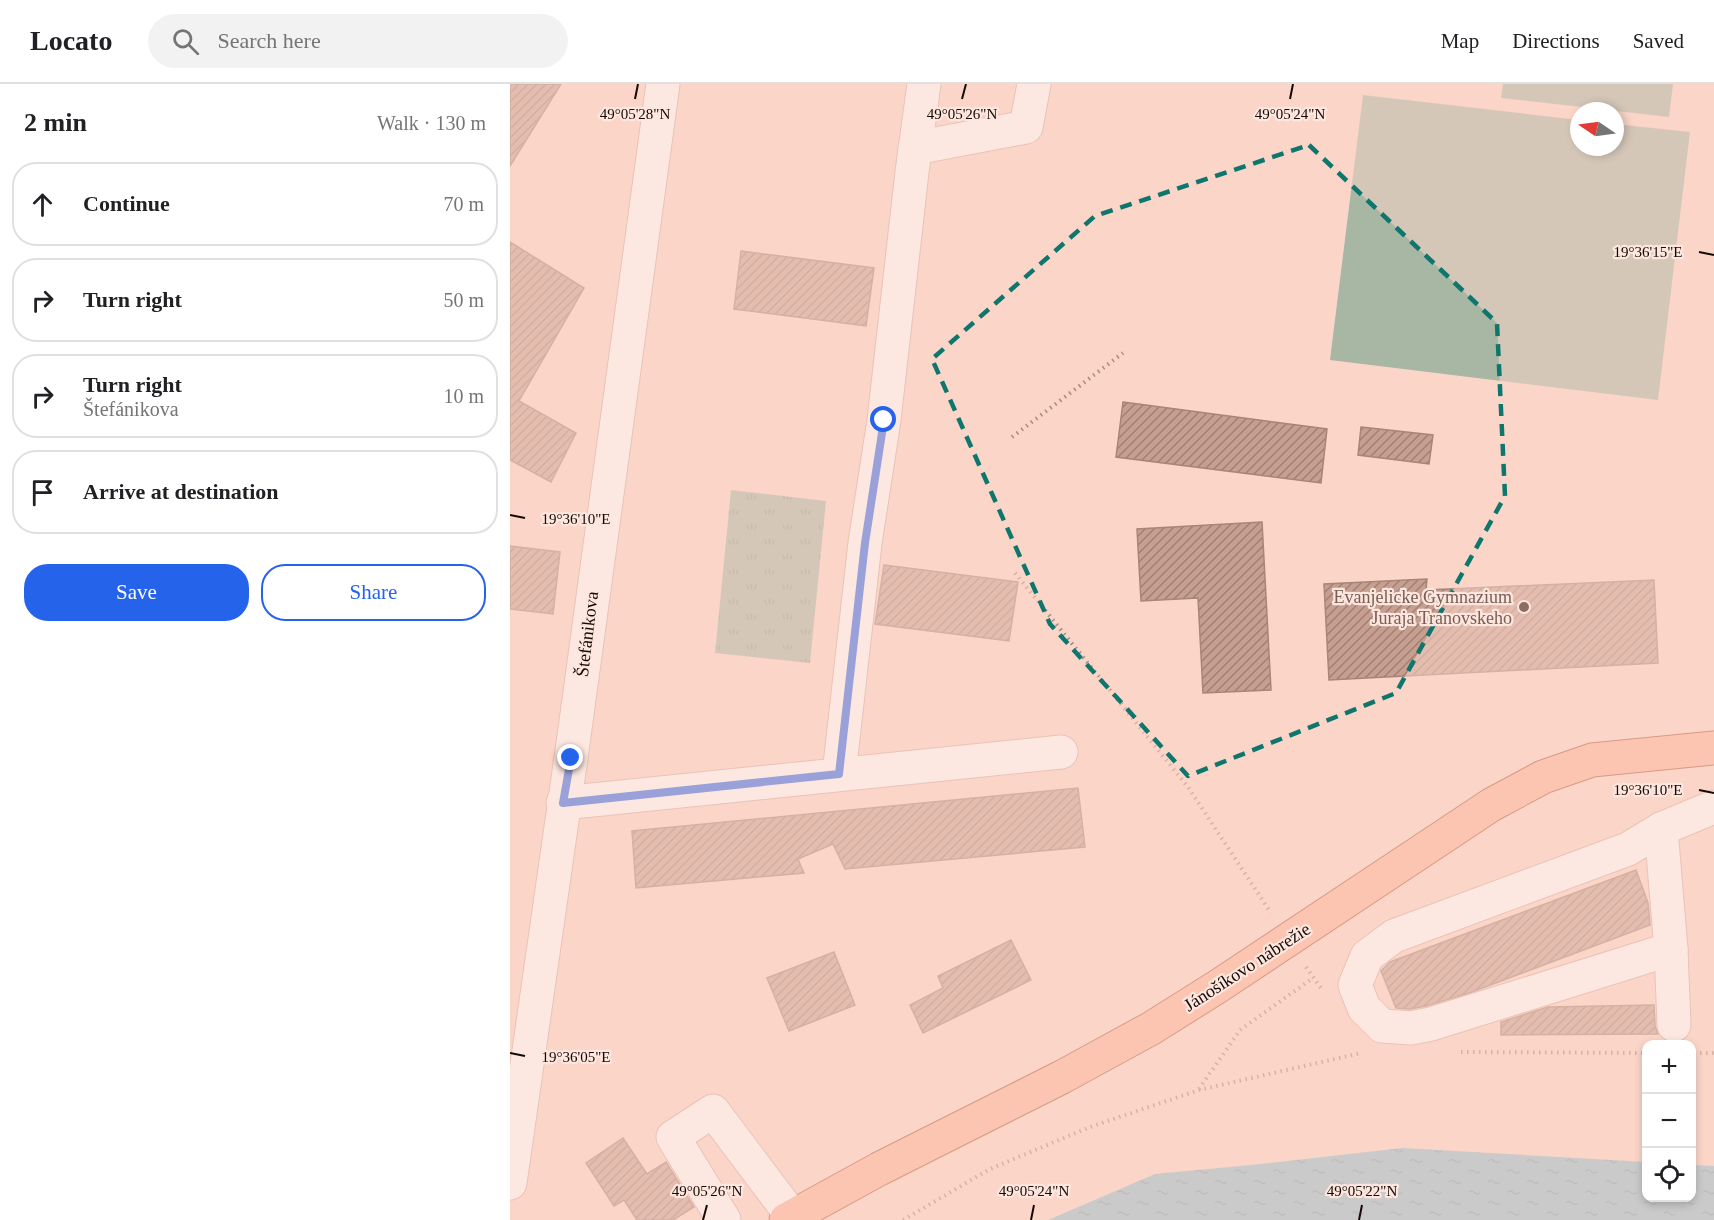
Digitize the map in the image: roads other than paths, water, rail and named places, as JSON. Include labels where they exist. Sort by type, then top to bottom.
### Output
[{"type":"main road","name":"Jánošíkovo nábrežie","points":[[789,1218],[1150,1029],[1491,805],[1543,777],[1592,760],[1714,748]]},
{"type":"street","name":"Štefánikova","points":[[510,1184],[663,84]]},
{"type":"street","points":[[839,774],[865,543],[884,420],[924,84]]},
{"type":"street","points":[[915,148],[1026,128],[1034,84]]},
{"type":"street","points":[[563,803],[1060,752]]},
{"type":"street","points":[[1671,949],[1431,1024],[1411,1028],[1382,1026],[1364,1008],[1355,985],[1367,956],[1394,936],[1628,849],[1661,829],[1714,807]]},
{"type":"street","points":[[1661,829],[1671,949],[1674,1025]]},
{"type":"street","points":[[724,1220],[673,1137],[713,1111],[789,1218]]},
{"type":"water","points":[[1402,1148],[1642,1162],[1642,1202],[1696,1202],[1696,1165],[1714,1166],[1714,1220],[1048,1220],[1155,1174]]},
{"type":"place","name":"Evanjelicke Gymnazium Juraja Tranovskeho","points":[[1524,607]]}]
